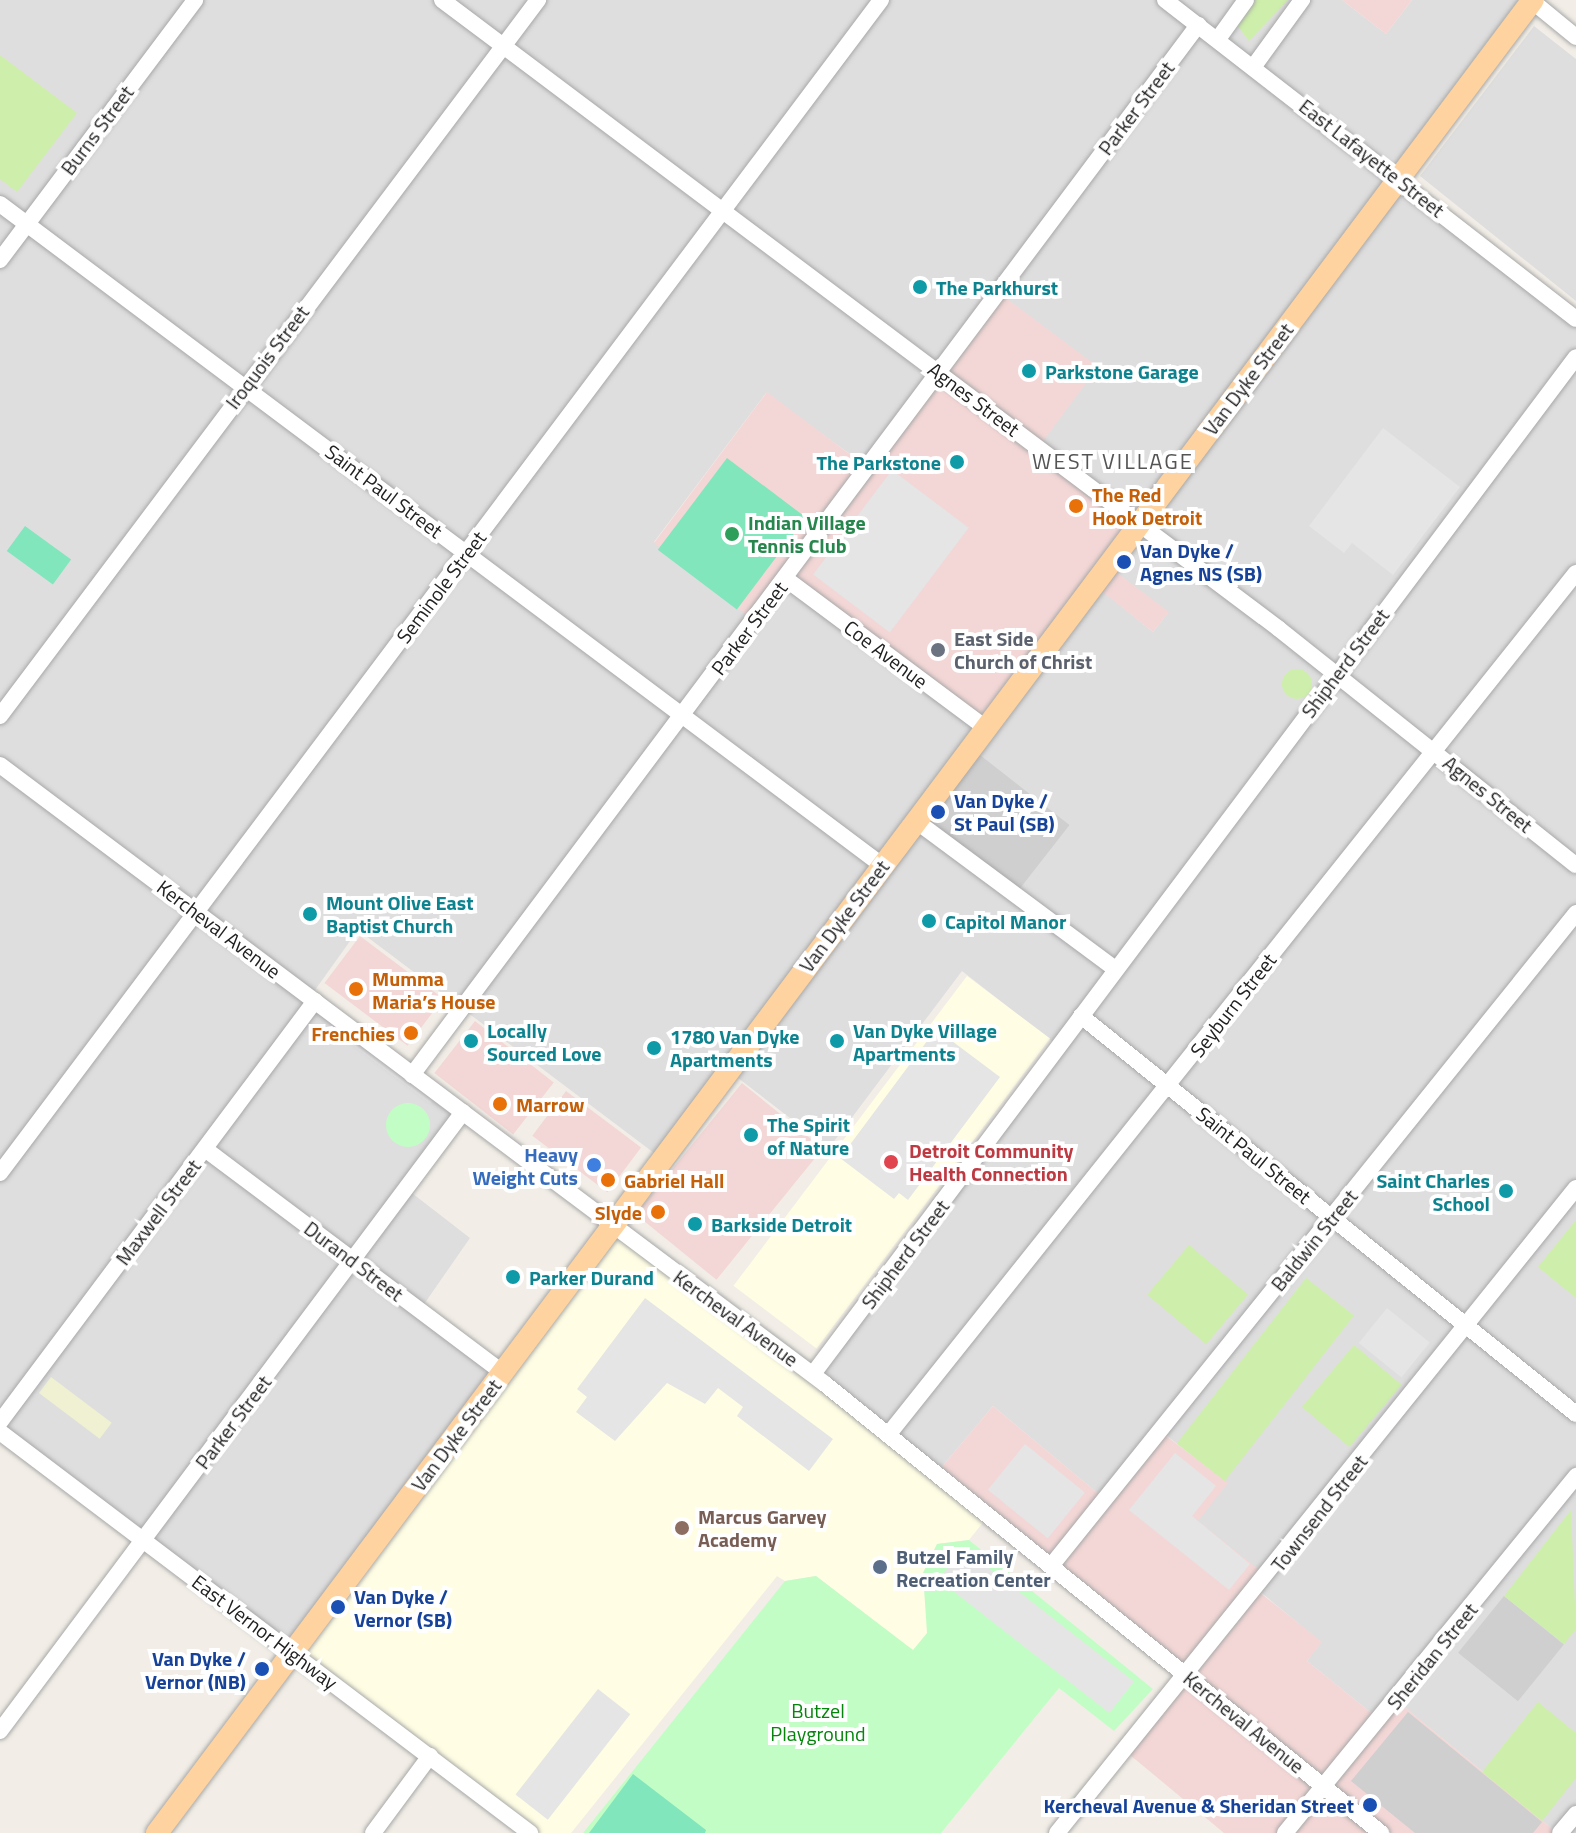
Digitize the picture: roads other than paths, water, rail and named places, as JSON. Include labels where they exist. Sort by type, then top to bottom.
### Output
[{"type":"main road","name":"Van Dyke Street","points":[[157,1833],[1532,1]]},
{"type":"street","name":"Burns Street","points":[[0,260],[195,0]]},
{"type":"street","name":"Agnes Street","points":[[442,0],[1337,674],[1576,865]]},
{"type":"street","name":"Iroquois Street","points":[[0,716],[538,0]]},
{"type":"street","name":"Seminole Street","points":[[0,1173],[881,0]]},
{"type":"street","name":"East Lafayette Street","points":[[1165,0],[1399,178],[1576,319]]},
{"type":"street","points":[[1218,39],[1246,0]]},
{"type":"street","points":[[1254,66],[1302,0]]},
{"type":"street","points":[[1532,1],[1576,37]]},
{"type":"street","name":"Parker Street","points":[[412,1075],[1198,25]]},
{"type":"street","name":"Saint Paul Street","points":[[0,204],[883,866]]},
{"type":"street","name":"Shipherd Street","points":[[813,1374],[1576,357]]},
{"type":"street","name":"Seyburn Street","points":[[888,1435],[1576,573]]},
{"type":"street","name":"Coe Avenue","points":[[786,579],[986,728]]},
{"type":"street","name":"Kercheval Avenue","points":[[0,765],[610,1226],[813,1374],[1381,1833]]},
{"type":"street","points":[[916,821],[1115,969]]},
{"type":"street","name":"Baldwin Street","points":[[1051,1566],[1576,913]]},
{"type":"street","name":"Maxwell Street","points":[[0,1422],[315,1001]]},
{"type":"street","name":"Saint Paul Street","points":[[1081,1016],[1576,1414]]},
{"type":"street","name":"Parker Street","points":[[0,1731],[355,1261],[463,1112]]},
{"type":"street","name":"Durand Street","points":[[205,1149],[502,1372]]},
{"type":"street","name":"Townsend Street","points":[[1057,1833],[1576,1188]]},
{"type":"street","name":"East Vernor Highway","points":[[0,1432],[530,1833]]},
{"type":"street","name":"Sheridan Street","points":[[1285,1833],[1576,1476]]},
{"type":"street","points":[[373,1833],[430,1756]]},
{"type":"street","points":[[1560,1833],[1576,1814]]},
{"type":"place","name":"The Parkhurst","points":[[920,287]]},
{"type":"place","name":"Parkstone Garage","points":[[1029,371]]},
{"type":"place","name":"The Parkstone","points":[[957,462]]},
{"type":"place","name":"The Red Hook Detroit","points":[[1076,506]]},
{"type":"place","name":"Indian Village Tennis Club","points":[[732,534]]},
{"type":"place","name":"Van Dyke / Agnes NS (SB)","points":[[1124,562]]},
{"type":"place","name":"East Side Church of Christ","points":[[938,650]]},
{"type":"place","name":"Van Dyke / St Paul (SB)","points":[[938,812]]},
{"type":"place","name":"Mount Olive East Baptist Church","points":[[310,914]]},
{"type":"place","name":"Capitol Manor","points":[[929,921]]},
{"type":"place","name":"Mumma Maria’s House","points":[[356,989]]},
{"type":"place","name":"Frenchies","points":[[411,1033]]},
{"type":"place","name":"Locally Sourced Love","points":[[471,1041]]},
{"type":"place","name":"Van Dyke Village Apartments","points":[[837,1041]]},
{"type":"place","name":"1780 Van Dyke Apartments","points":[[654,1048]]},
{"type":"place","name":"Marrow","points":[[500,1104]]},
{"type":"place","name":"The Spirit of Nature","points":[[751,1135]]},
{"type":"place","name":"Detroit Community Health Connection","points":[[891,1162]]},
{"type":"place","name":"Heavy Weight Cuts","points":[[594,1165]]},
{"type":"place","name":"Gabriel Hall","points":[[608,1180]]},
{"type":"place","name":"Saint Charles School","points":[[1506,1191]]},
{"type":"place","name":"Slyde","points":[[658,1212]]},
{"type":"place","name":"Barkside Detroit","points":[[695,1224]]},
{"type":"place","name":"Parker Durand","points":[[513,1277]]},
{"type":"place","name":"Marcus Garvey Academy","points":[[682,1528]]},
{"type":"place","name":"Butzel Family Recreation Center","points":[[880,1567]]},
{"type":"place","name":"Van Dyke / Vernor (SB)","points":[[338,1607]]},
{"type":"place","name":"Van Dyke / Vernor (NB)","points":[[262,1669]]},
{"type":"place","name":"Kercheval Avenue & Sheridan Street","points":[[1370,1805]]},
{"type":"district","name":"WEST VILLAGE","points":[[1113,462]]},
{"type":"park label","name":"Butzel Playground","points":[[818,1722]]}]
